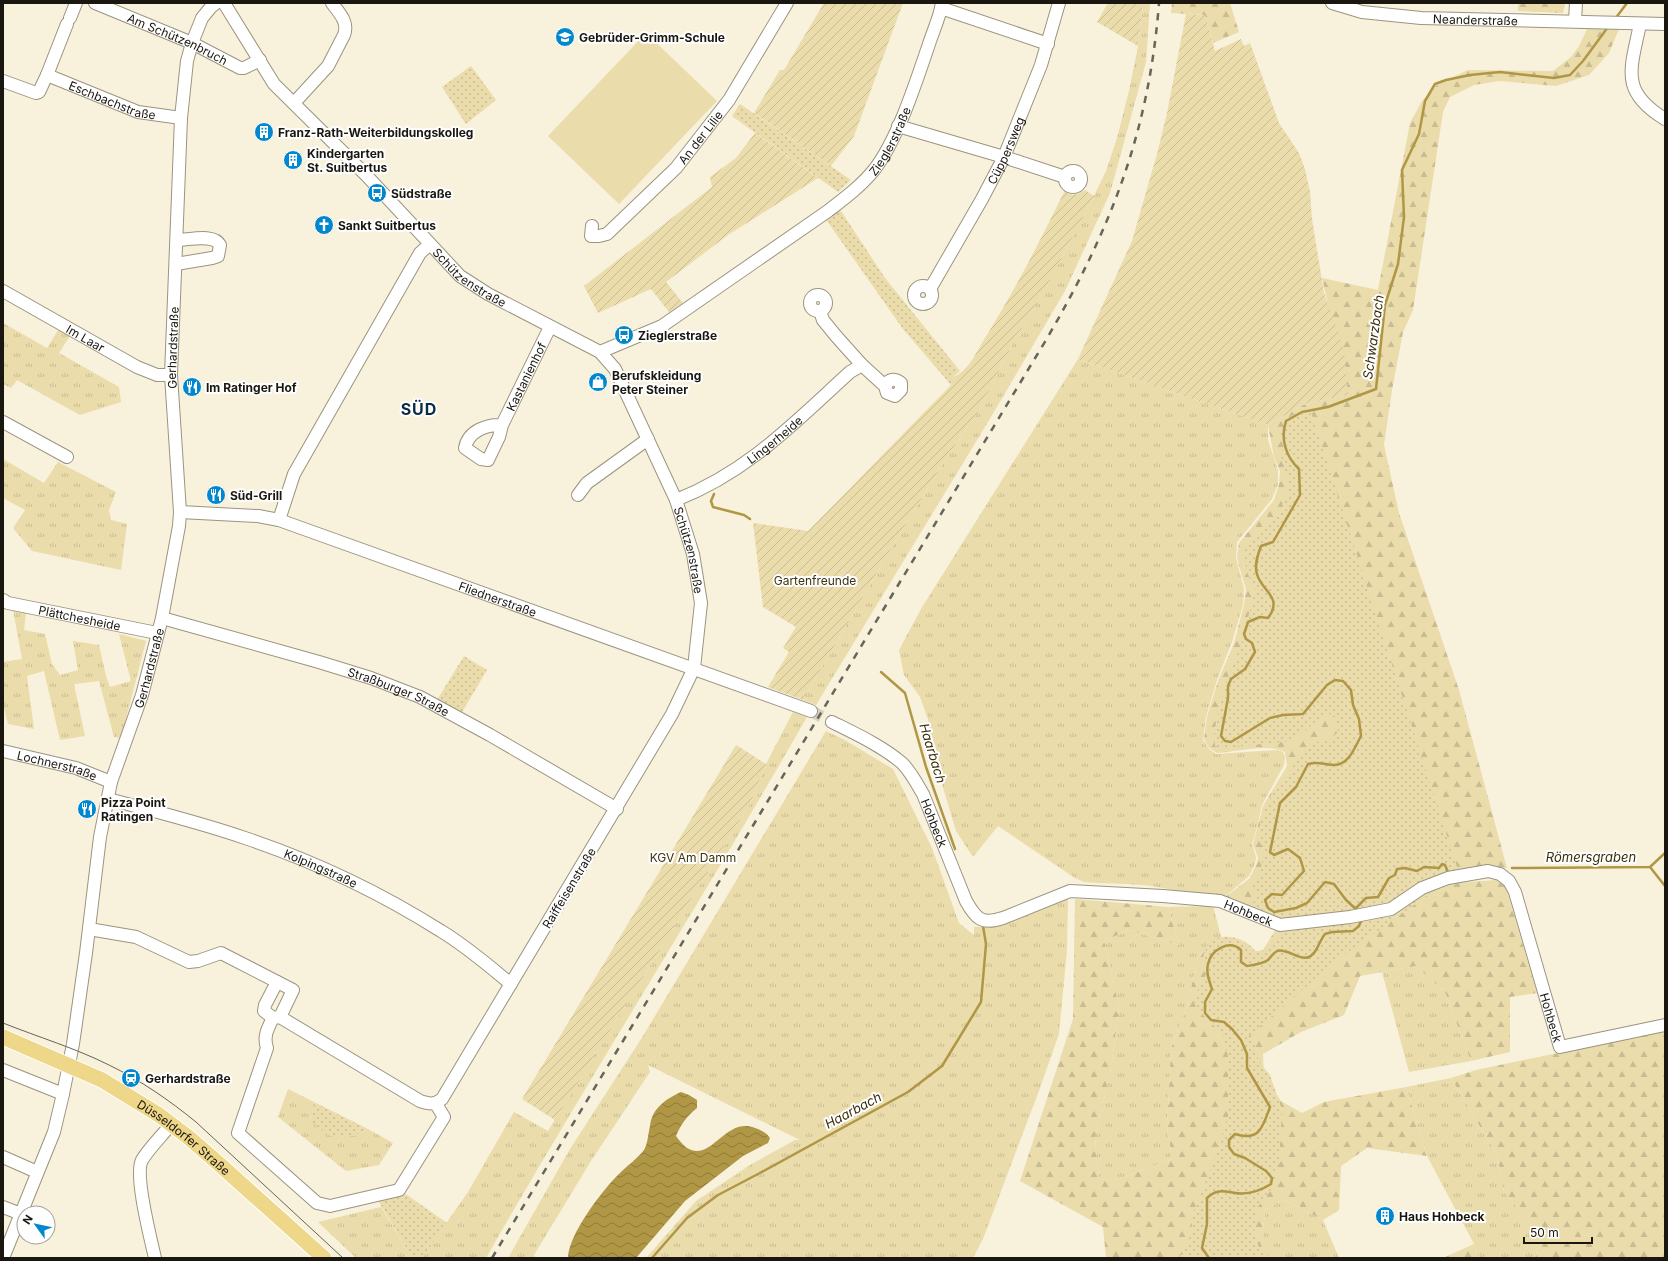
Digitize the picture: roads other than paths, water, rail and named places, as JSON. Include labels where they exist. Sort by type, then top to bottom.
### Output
[{"type":"main road","name":"Düsseldorfer Straße","points":[[3,1037],[102,1080],[171,1124],[218,1162],[324,1258]]},
{"type":"street","points":[[3,81],[36,94],[39,92],[76,3]]},
{"type":"street","name":"Am Schützenbruch","points":[[95,3],[192,44],[240,68],[244,68],[260,60]]},
{"type":"street","name":"Gerhardstraße","points":[[24,1205],[54,1132],[63,1094],[74,1044],[100,837],[111,782],[142,695],[162,618],[172,567],[180,512],[171,375],[181,118],[187,61],[192,44],[202,18],[210,7],[216,3]]},
{"type":"street","name":"Schützenstraße","points":[[224,3],[274,84],[366,175],[460,276],[488,294],[600,352],[615,369],[676,500],[693,554],[701,603],[694,668]]},
{"type":"street","points":[[294,103],[328,66],[344,35],[346,29],[345,23],[332,3]]},
{"type":"street","name":"An der Lilie","points":[[592,226],[592,236],[607,234],[676,168],[729,100],[787,3]]},
{"type":"street","name":"Cüppersweg","points":[[930,289],[982,199],[1004,157],[1048,44],[1059,3]]},
{"type":"street","name":"Neanderstraße","points":[[1332,3],[1362,12],[1421,18],[1665,24]]},
{"type":"street","points":[[1575,21],[1576,3]]},
{"type":"street","points":[[942,5],[1048,44]]},
{"type":"street","name":"Zieglerstraße","points":[[600,352],[662,326],[852,193],[875,169],[898,126],[942,5]]},
{"type":"street","points":[[1640,24],[1631,66],[1631,81],[1641,100],[1656,114],[1665,119]]},
{"type":"street","name":"Eschbachstraße","points":[[47,75],[138,112],[181,118]]},
{"type":"street","points":[[898,126],[1004,157],[1065,177]]},
{"type":"street","points":[[176,240],[212,238],[218,241],[220,245],[218,256],[176,264]]},
{"type":"street","points":[[279,520],[294,474],[420,254],[430,244]]},
{"type":"street","name":"Im Laar","points":[[3,291],[137,367],[157,375],[171,375]]},
{"type":"street","points":[[820,311],[823,320],[862,365],[885,386]]},
{"type":"street","name":"Kastanienhof","points":[[502,425],[550,327]]},
{"type":"street","name":"Lingerheide","points":[[676,500],[697,492],[720,480],[753,459],[850,372],[862,365]]},
{"type":"street","points":[[3,422],[67,457]]},
{"type":"street","points":[[578,495],[587,483],[648,439]]},
{"type":"street","name":"Fliednerstraße","points":[[180,512],[258,516],[279,520],[811,711]]},
{"type":"street","name":"Plättchesheide","points":[[3,600],[8,603],[157,633]]},
{"type":"street","name":"Straßburger Straße","points":[[162,618],[319,662],[371,678],[420,697],[490,735],[616,809]]},
{"type":"street","name":"Raiffeisenstraße","points":[[436,1104],[446,1094],[616,809],[672,714],[694,668]]},
{"type":"street","name":"Hohbeck","points":[[832,722],[881,748],[903,764],[923,794],[966,901],[976,917],[983,920],[992,922],[1070,890],[1220,901],[1280,925],[1350,917],[1391,909],[1422,888],[1448,878],[1488,871],[1500,874],[1509,881],[1515,892],[1560,1047],[1665,1025]]},
{"type":"street","name":"Lochnerstraße","points":[[3,751],[76,768],[111,782]]},
{"type":"street","name":"Kolpingstraße","points":[[108,799],[172,816],[248,839],[334,872],[405,909],[443,932],[511,984]]},
{"type":"street","points":[[89,929],[136,937],[189,962],[198,962],[221,953],[294,990],[277,1017],[265,1034],[264,1041],[267,1048],[238,1133],[317,1203],[330,1206],[398,1190],[444,1117],[436,1104],[429,1104],[420,1101],[277,1017],[264,1011],[265,1005],[277,982]]},
{"type":"street","points":[[3,1070],[63,1094]]},
{"type":"street","points":[[155,1258],[140,1182],[140,1169],[142,1161],[171,1124]]},
{"type":"street","points":[[3,1158],[37,1172]]},
{"type":"street","points":[[3,1207],[16,1212]]},
{"type":"street","name":"Gerhardstraße","points":[[3,1258],[16,1226]]},
{"type":"water","points":[[681,1092],[697,1100],[697,1108],[685,1120],[676,1136],[687,1148],[696,1151],[704,1150],[735,1128],[744,1126],[755,1128],[766,1133],[770,1138],[768,1143],[743,1156],[685,1201],[636,1258],[568,1258],[574,1237],[596,1201],[613,1180],[644,1150],[651,1120],[657,1109],[665,1101]]},
{"type":"waterway","name":"Schwarzbach","points":[[1615,19],[1627,3]]},
{"type":"waterway","name":"Schwarzbach","points":[[1359,912],[1346,900],[1334,884],[1325,882],[1307,903],[1296,908],[1274,912],[1268,908],[1265,900],[1272,894],[1282,895],[1304,871],[1300,858],[1288,849],[1274,855],[1270,852],[1280,803],[1296,787],[1308,764],[1319,763],[1334,765],[1344,762],[1351,755],[1361,736],[1359,719],[1353,705],[1351,690],[1343,681],[1335,680],[1327,685],[1303,714],[1283,715],[1270,718],[1231,742],[1225,741],[1221,736],[1228,698],[1228,686],[1231,679],[1245,669],[1255,652],[1252,643],[1246,639],[1244,634],[1248,622],[1260,617],[1268,618],[1274,605],[1273,599],[1259,580],[1256,571],[1256,563],[1259,552],[1261,546],[1273,542],[1300,495],[1299,469],[1294,464],[1285,447],[1284,428],[1286,421],[1302,412],[1328,407],[1376,389],[1385,305],[1398,264],[1404,217],[1402,170],[1419,134],[1425,101],[1435,84],[1470,75],[1500,72],[1554,78],[1570,75],[1583,61],[1608,27]]},
{"type":"waterway","name":"Haarbach","points":[[714,494],[711,501],[713,507],[744,515],[750,519]]},
{"type":"waterway","name":"Haarbach","points":[[881,672],[905,693],[926,767],[955,849]]},
{"type":"waterway","name":"Römersgraben","points":[[1512,868],[1650,867],[1665,853]]},
{"type":"waterway","name":"Römersgraben","points":[[1356,908],[1366,898],[1378,897],[1389,878],[1395,875],[1397,869],[1405,868],[1417,871],[1424,867],[1439,868],[1442,864],[1445,865],[1448,872]]},
{"type":"waterway","points":[[1650,867],[1665,886]]},
{"type":"waterway","name":"Schwarzbach","points":[[1209,1258],[1202,1248],[1207,1224],[1207,1198],[1213,1193],[1220,1191],[1240,1193],[1254,1192],[1271,1184],[1272,1178],[1266,1171],[1245,1158],[1234,1154],[1229,1147],[1229,1140],[1235,1134],[1250,1136],[1259,1131],[1270,1107],[1247,1068],[1247,1054],[1241,1040],[1224,1022],[1211,1020],[1205,1013],[1205,1002],[1212,989],[1207,970],[1210,959],[1213,954],[1226,946],[1236,947],[1241,950],[1241,962],[1247,966],[1266,961],[1277,951],[1287,952],[1302,958],[1307,958],[1316,950],[1325,934],[1332,932],[1353,931],[1359,926],[1362,918]]},
{"type":"waterway","name":"Haarbach","points":[[652,1258],[687,1218],[718,1195],[908,1092],[942,1066],[981,1002],[986,944],[983,926]]},
{"type":"tunnel","points":[[811,711],[832,722]]},
{"type":"tram line","points":[[3,1023],[96,1059],[132,1077],[165,1098],[196,1122],[343,1258]]},
{"type":"railway","points":[[492,1258],[1046,340],[1069,299],[1090,259],[1108,219],[1136,137],[1154,50],[1159,3]]},
{"type":"place","name":"Gebrüder-Grimm-Schule","points":[[565,37]]},
{"type":"place","name":"Franz-Rath-Weiterbildungskolleg","points":[[264,132]]},
{"type":"place","name":"Kindergarten St. Suitbertus","points":[[293,160]]},
{"type":"place","name":"Südstraße","points":[[377,193]]},
{"type":"place","name":"Sankt Suitbertus","points":[[324,225]]},
{"type":"place","name":"Zieglerstraße","points":[[624,335]]},
{"type":"place","name":"Berufskleidung Peter Steiner","points":[[598,382]]},
{"type":"place","name":"Im Ratinger Hof","points":[[192,387]]},
{"type":"place","name":"Süd-Grill","points":[[216,495]]},
{"type":"place","name":"Pizza Point Ratingen","points":[[87,809]]},
{"type":"place","name":"Gerhardstraße","points":[[131,1078]]},
{"type":"place","name":"Haus Hohbeck","points":[[1385,1216]]},
{"type":"district","name":"SÜD","points":[[419,409]]},
{"type":"park label","name":"Gartenfreunde","points":[[815,580]]},
{"type":"park label","name":"KGV Am Damm","points":[[693,857]]}]
